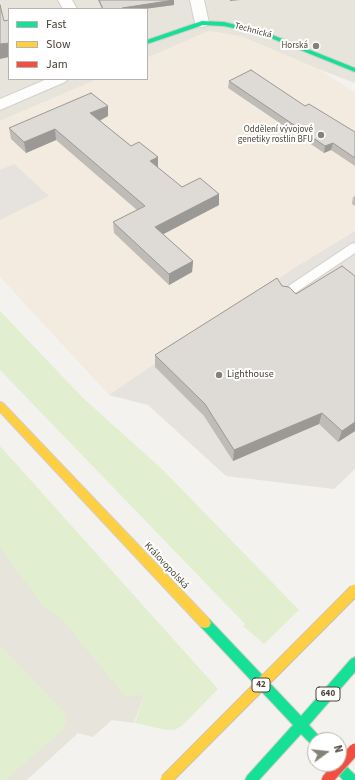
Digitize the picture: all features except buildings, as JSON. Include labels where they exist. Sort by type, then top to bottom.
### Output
[{"type":"main road","name":"Technická","points":[[148,42],[180,28],[202,24],[224,24],[263,33],[355,70]]},
{"type":"main road","name":"Královopolská","points":[[0,406],[308,732]]},
{"type":"main road","name":"42","points":[[166,780],[355,590]]},
{"type":"main road","name":"640","points":[[251,780],[355,663]]},
{"type":"main road","points":[[328,780],[355,749]]},
{"type":"main road","points":[[344,772],[351,780]]},
{"type":"street","points":[[197,0],[202,24]]},
{"type":"street","points":[[0,105],[58,80]]},
{"type":"lane","points":[[285,294],[355,247]]},
{"type":"shaded area","points":[[0,0],[355,0],[355,83],[243,37],[209,31],[148,58],[148,8],[8,8],[8,80],[96,80],[0,121]]},
{"type":"shaded area","points":[[209,31],[243,37],[318,69],[355,92],[355,231],[294,268],[109,395],[0,277],[0,121],[96,80],[148,80],[148,58]]},
{"type":"shaded area","points":[[14,164],[49,196],[0,220],[0,170]]},
{"type":"shaded area","points":[[355,231],[355,469],[334,489],[226,476],[148,405],[109,395],[294,268]]},
{"type":"shaded area","points":[[0,507],[144,695],[134,723],[112,720],[93,737],[78,733],[27,780],[0,780]]},
{"type":"green space","points":[[0,311],[83,398],[163,470],[299,610],[264,644],[243,626],[245,624],[0,370]]},
{"type":"green space","points":[[0,446],[218,689],[182,726],[174,730],[166,730],[135,723],[144,695],[125,696],[62,620],[41,604],[0,547]]},
{"type":"green space","points":[[0,646],[65,712],[66,717],[66,723],[63,730],[5,780],[0,780]]},
{"type":"traffic: fast","points":[[148,42],[202,23],[224,24],[263,33],[355,70]]},
{"type":"traffic: fast","points":[[205,623],[307,732]]},
{"type":"traffic: fast","points":[[301,725],[355,663]]},
{"type":"traffic: fast","points":[[251,780],[301,725]]},
{"type":"traffic: fast","points":[[344,772],[351,780]]},
{"type":"traffic: slow","points":[[0,406],[205,623]]},
{"type":"traffic: slow","points":[[166,780],[355,590]]},
{"type":"traffic: jam","points":[[327,780],[355,749]]},
{"type":"place","name":"Horská","points":[[316,46]]},
{"type":"place","name":"Oddělení vývojové genetiky rostlin BFU","points":[[321,135]]},
{"type":"place","name":"Lighthouse","points":[[219,375]]}]
